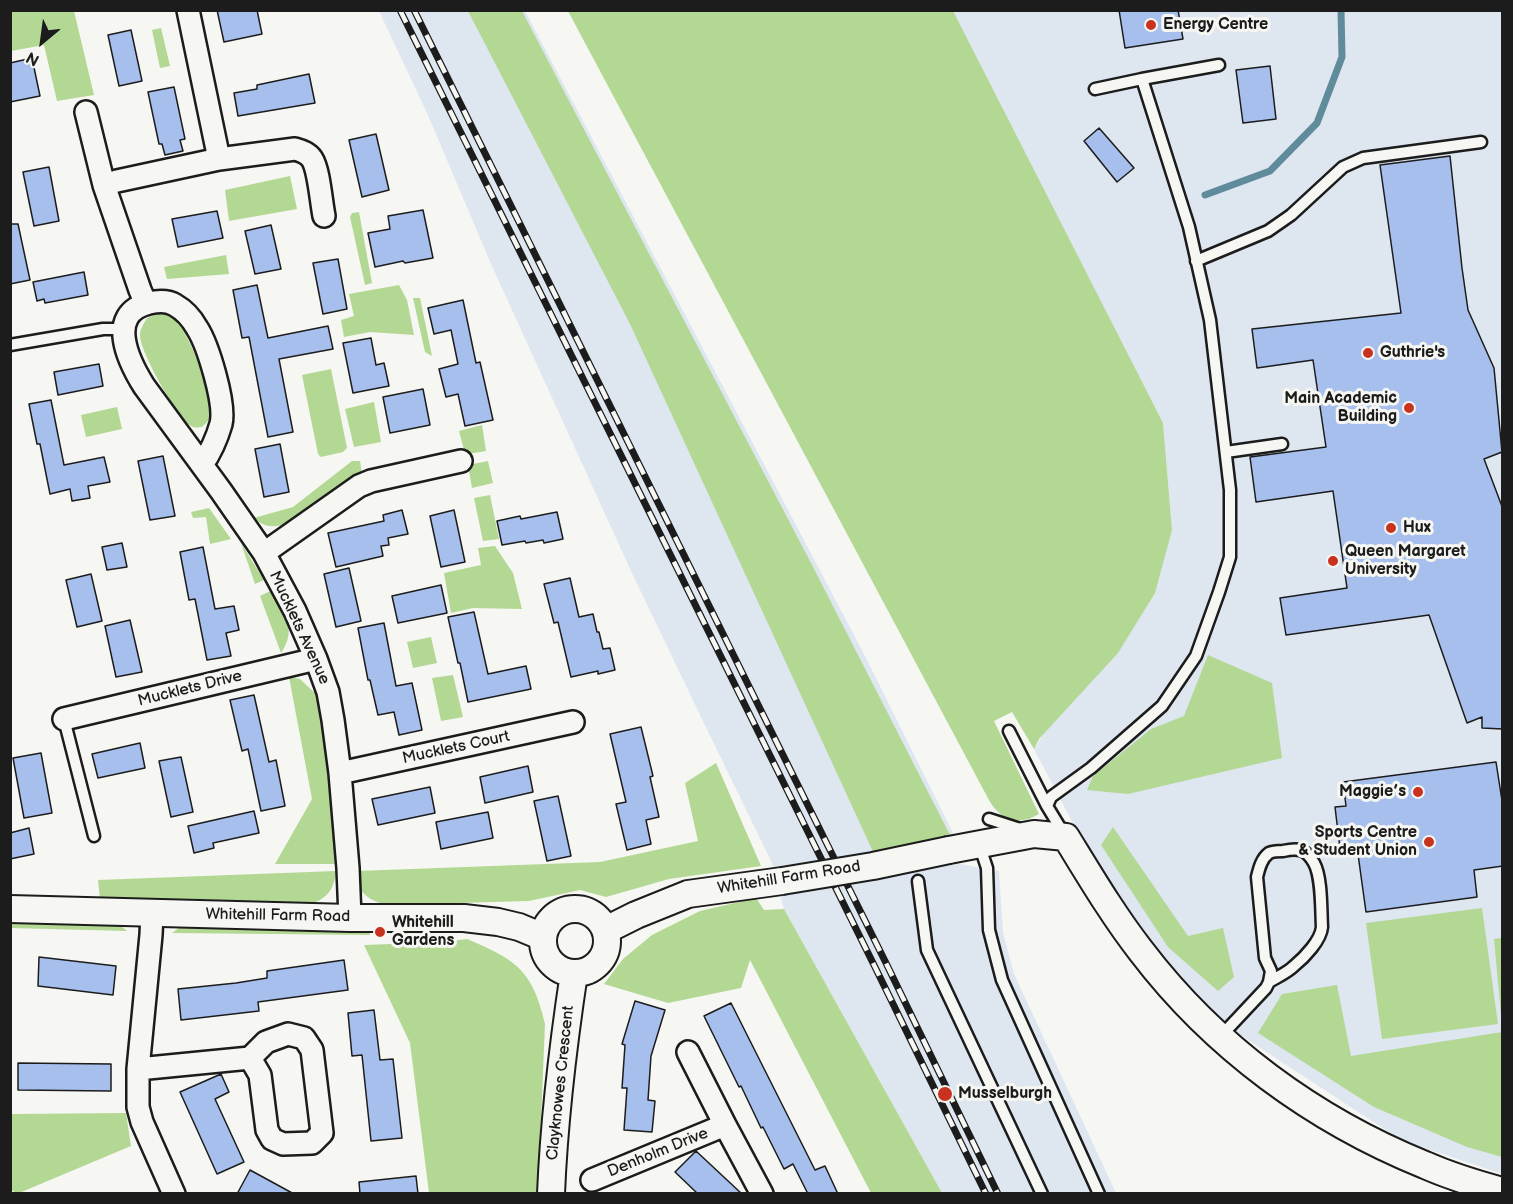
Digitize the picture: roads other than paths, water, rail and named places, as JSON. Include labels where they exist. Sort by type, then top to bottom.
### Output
[{"type":"street","points":[[188,10],[219,159]]},
{"type":"street","points":[[86,112],[104,185],[146,304]]},
{"type":"street","points":[[104,185],[219,159],[295,149],[305,152],[312,159],[316,168],[324,216]]},
{"type":"street","points":[[123,330],[131,313],[146,304],[163,301],[173,303],[186,312],[198,328],[221,398],[222,417],[210,452],[202,465]]},
{"type":"street","name":"Mucklets Avenue","points":[[123,330],[127,353],[133,369],[264,553],[295,611],[316,658],[328,692],[340,773],[350,918]]},
{"type":"street","points":[[264,553],[365,483],[461,461]]},
{"type":"street","name":"Mucklets Drive","points":[[64,719],[316,658]]},
{"type":"street","name":"Mucklets Court","points":[[340,773],[573,722]]},
{"type":"street","name":"Whitehill Farm Road","points":[[606,930],[688,894],[873,866],[1034,834],[1066,837]]},
{"type":"street","points":[[1066,837],[1098,891],[1142,953],[1192,1011],[1281,1087],[1384,1148],[1470,1182],[1503,1191]]},
{"type":"street","points":[[571,908],[592,913],[606,930],[608,940],[606,951],[594,967],[584,972],[574,973],[565,971],[551,962],[543,946],[543,937],[552,918],[561,911],[571,908]]},
{"type":"street","name":"Whitehill Farm Road","points":[[10,909],[350,918],[464,918],[498,921],[543,937]]},
{"type":"street","points":[[152,913],[138,1069],[138,1107],[142,1122],[174,1194]]},
{"type":"street","name":"Clayknowes Crescent","points":[[551,1194],[564,1036],[574,973]]},
{"type":"street","points":[[138,1069],[250,1058],[266,1042],[288,1034],[304,1038],[312,1050],[322,1133],[312,1143],[283,1144],[272,1139],[267,1130],[260,1075],[250,1058]]},
{"type":"street","name":"Denholm Drive","points":[[688,1052],[762,1194]]},
{"type":"street","name":"Denholm Drive","points":[[592,1180],[725,1125]]},
{"type":"lane","points":[[1095,89],[1219,65]]},
{"type":"lane","points":[[1047,806],[1051,796],[1091,768],[1162,706],[1196,656],[1230,557],[1230,490],[1210,320],[1189,227],[1142,79]]},
{"type":"lane","points":[[1196,261],[1268,231],[1292,215],[1343,167],[1363,158],[1480,142]]},
{"type":"lane","points":[[10,345],[103,328],[123,330]]},
{"type":"lane","points":[[1226,452],[1282,444]]},
{"type":"lane","points":[[64,719],[94,836]]},
{"type":"lane","points":[[1009,731],[1047,806],[1066,837]]},
{"type":"lane","points":[[989,819],[1034,834]]},
{"type":"lane","points":[[978,844],[987,868],[989,930],[1002,980],[1099,1194]]},
{"type":"lane","points":[[1220,1037],[1269,982],[1271,971],[1265,958],[1257,878],[1259,869],[1270,852],[1298,849],[1313,860],[1318,870],[1321,934],[1294,967],[1269,982]]},
{"type":"lane","points":[[918,880],[927,950],[1042,1194]]},
{"type":"waterway","points":[[1205,195],[1270,171],[1317,123],[1342,57],[1341,10]]},
{"type":"railway","points":[[400,10],[986,1194]]},
{"type":"railway","points":[[414,10],[998,1194]]},
{"type":"place","name":"Energy Centre","points":[[1151,25]]},
{"type":"place","name":"Guthrie's","points":[[1368,353]]},
{"type":"place","name":"Main Academic Building","points":[[1409,408]]},
{"type":"place","name":"Hux","points":[[1391,528]]},
{"type":"place","name":"Queen Margaret University","points":[[1333,561]]},
{"type":"place","name":"Maggie’s","points":[[1418,792]]},
{"type":"place","name":"Sports Centre & Student Union","points":[[1429,842]]},
{"type":"place","name":"Whitehill Gardens","points":[[380,932]]},
{"type":"place","name":"Musselburgh","points":[[945,1094]]}]
